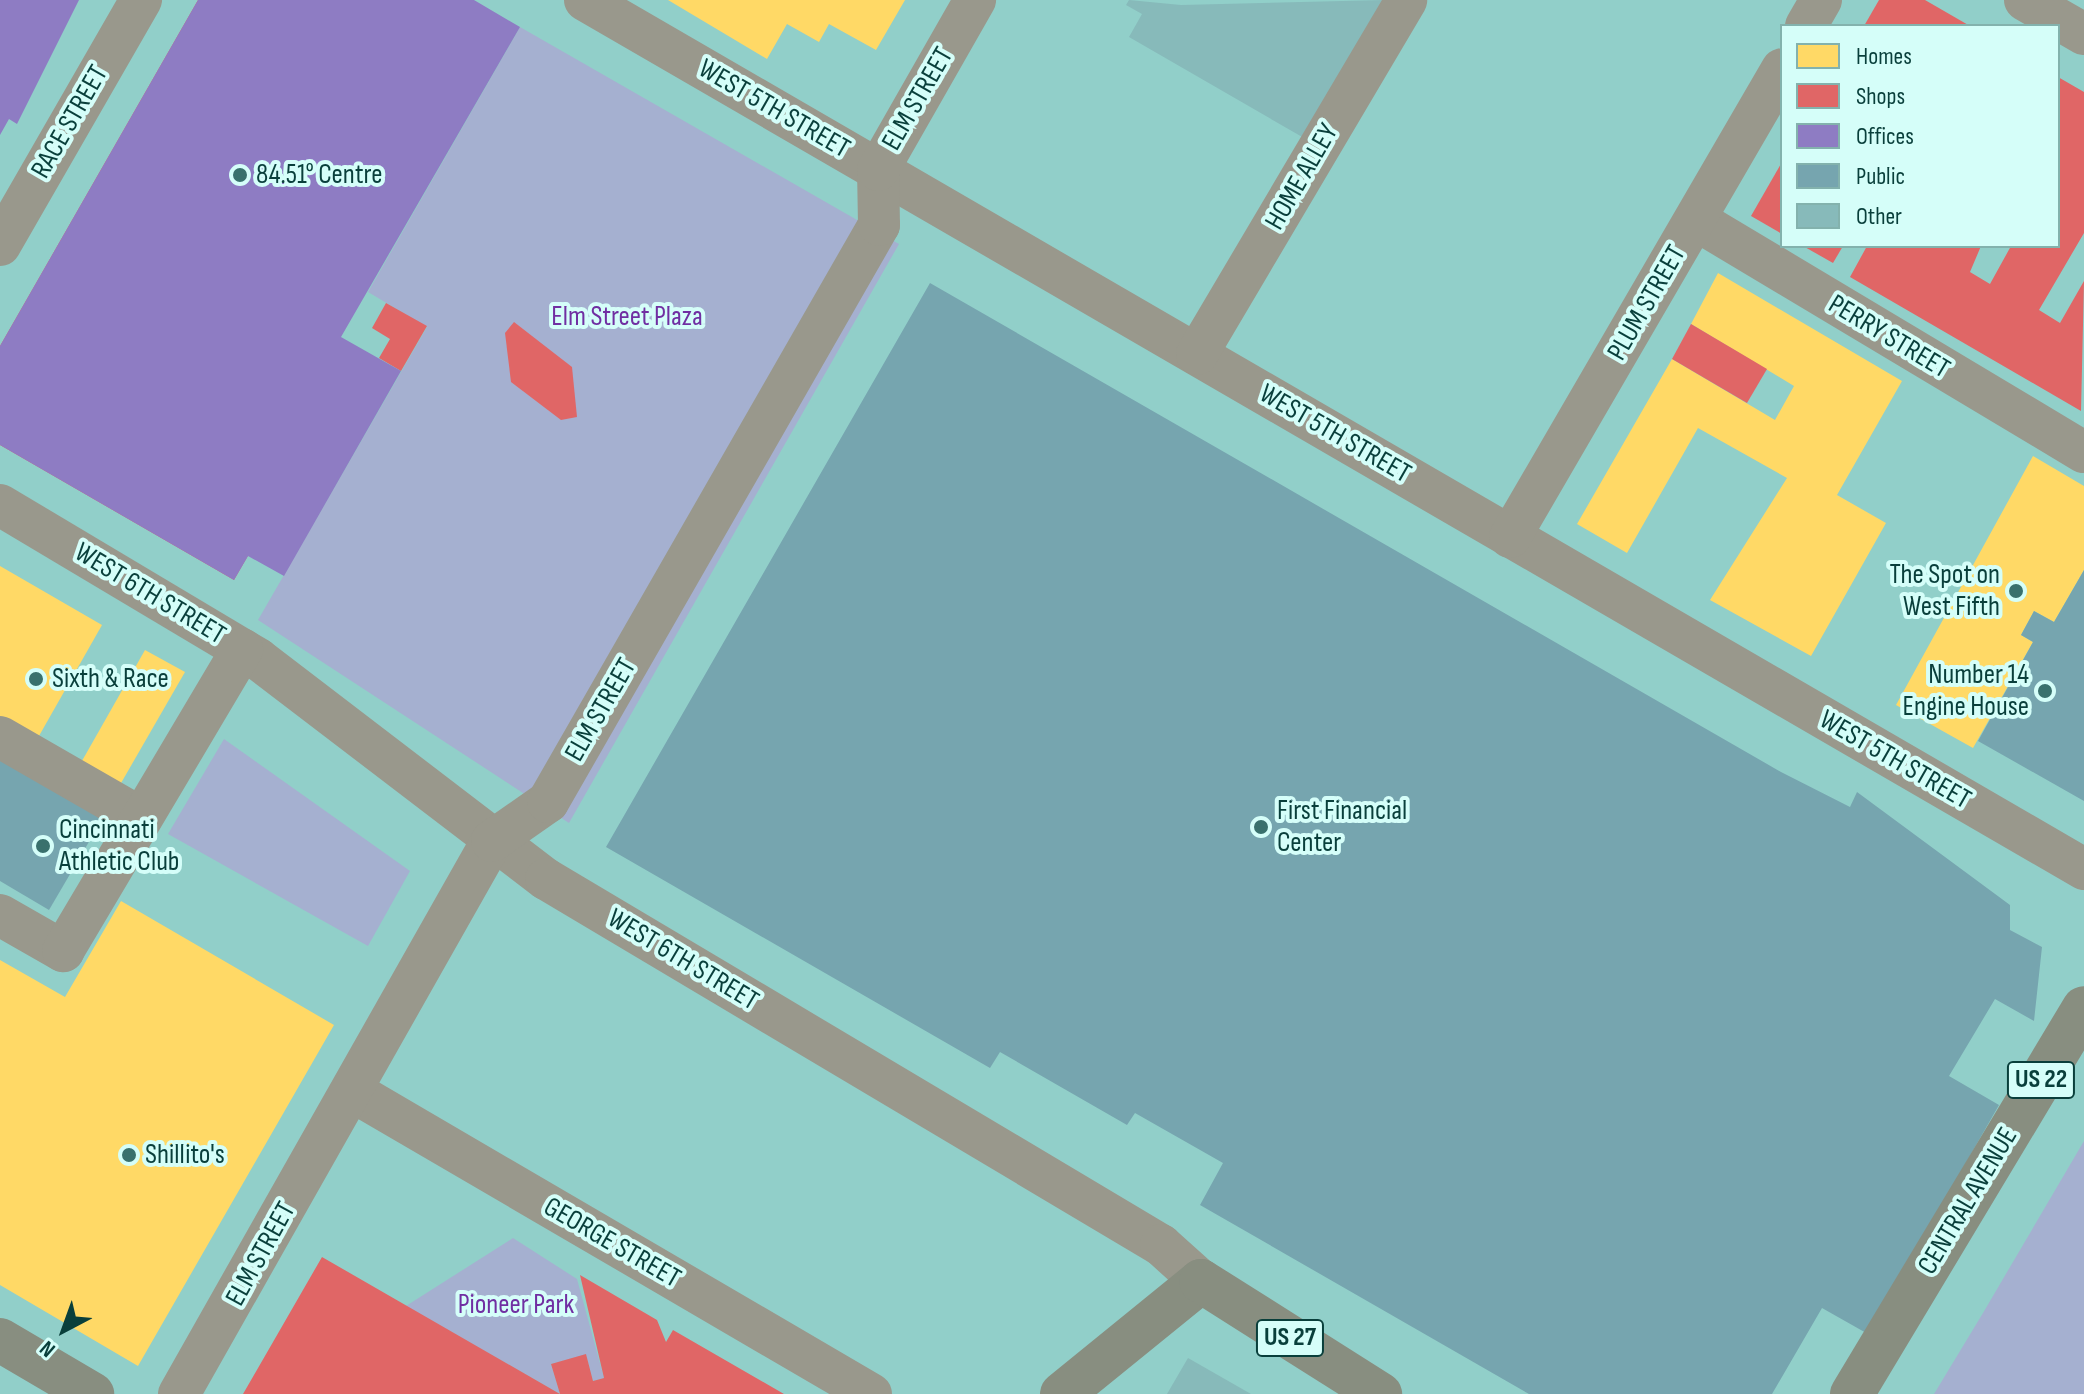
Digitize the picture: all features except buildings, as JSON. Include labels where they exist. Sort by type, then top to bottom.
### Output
[{"type":"main road","name":"CENTRAL AVENUE","points":[[1852,1394],[2084,1008]]},
{"type":"main road","points":[[1062,1394],[1201,1281]]},
{"type":"main road","name":"WEST 6TH STREET","points":[[1201,1281],[1380,1394]]},
{"type":"main road","points":[[0,1340],[92,1394]]},
{"type":"street","name":"RACE STREET","points":[[0,245],[141,0]]},
{"type":"street","name":"WEST 5TH STREET","points":[[585,0],[2084,869]]},
{"type":"street","name":"ELM STREET","points":[[179,1394],[492,841],[548,802],[879,225],[878,170],[975,0]]},
{"type":"street","name":"HOME ALLEY","points":[[1197,354],[1406,0]]},
{"type":"street","points":[[1807,24],[1821,0]]},
{"type":"street","points":[[2025,0],[2084,34]]},
{"type":"street","name":"PLUM STREET","points":[[1510,537],[1780,73]]},
{"type":"street","name":"PERRY STREET","points":[[1696,220],[2084,452]]},
{"type":"street","name":"WEST 6TH STREET","points":[[0,505],[242,649],[492,841],[1161,1245],[1201,1281]]},
{"type":"street","points":[[0,915],[63,951],[242,649]]},
{"type":"street","points":[[0,737],[141,818]]},
{"type":"street","name":"GEORGE STREET","points":[[352,1091],[871,1394]]},
{"type":"green space","name":"Elm Street Plaza","points":[[520,27],[899,244],[569,823],[258,620],[427,327],[368,292]]},
{"type":"green space","points":[[224,739],[410,871],[368,946],[168,834]]},
{"type":"green space","points":[[2084,1141],[2084,1394],[1934,1394],[1983,1313]]},
{"type":"green space","name":"Pioneer Park","points":[[513,1238],[577,1279],[604,1378],[593,1381],[586,1355],[551,1364],[560,1394],[406,1306]]},
{"type":"place","name":"84.51° Centre","points":[[240,175]]},
{"type":"place","name":"The Spot on West Fifth","points":[[2016,591]]},
{"type":"place","name":"Sixth & Race","points":[[36,679]]},
{"type":"place","name":"Number 14 Engine House","points":[[2045,691]]},
{"type":"place","name":"First Financial Center","points":[[1261,827]]},
{"type":"place","name":"Cincinnati Athletic Club","points":[[43,846]]},
{"type":"place","name":"Shillito's","points":[[129,1155]]}]
